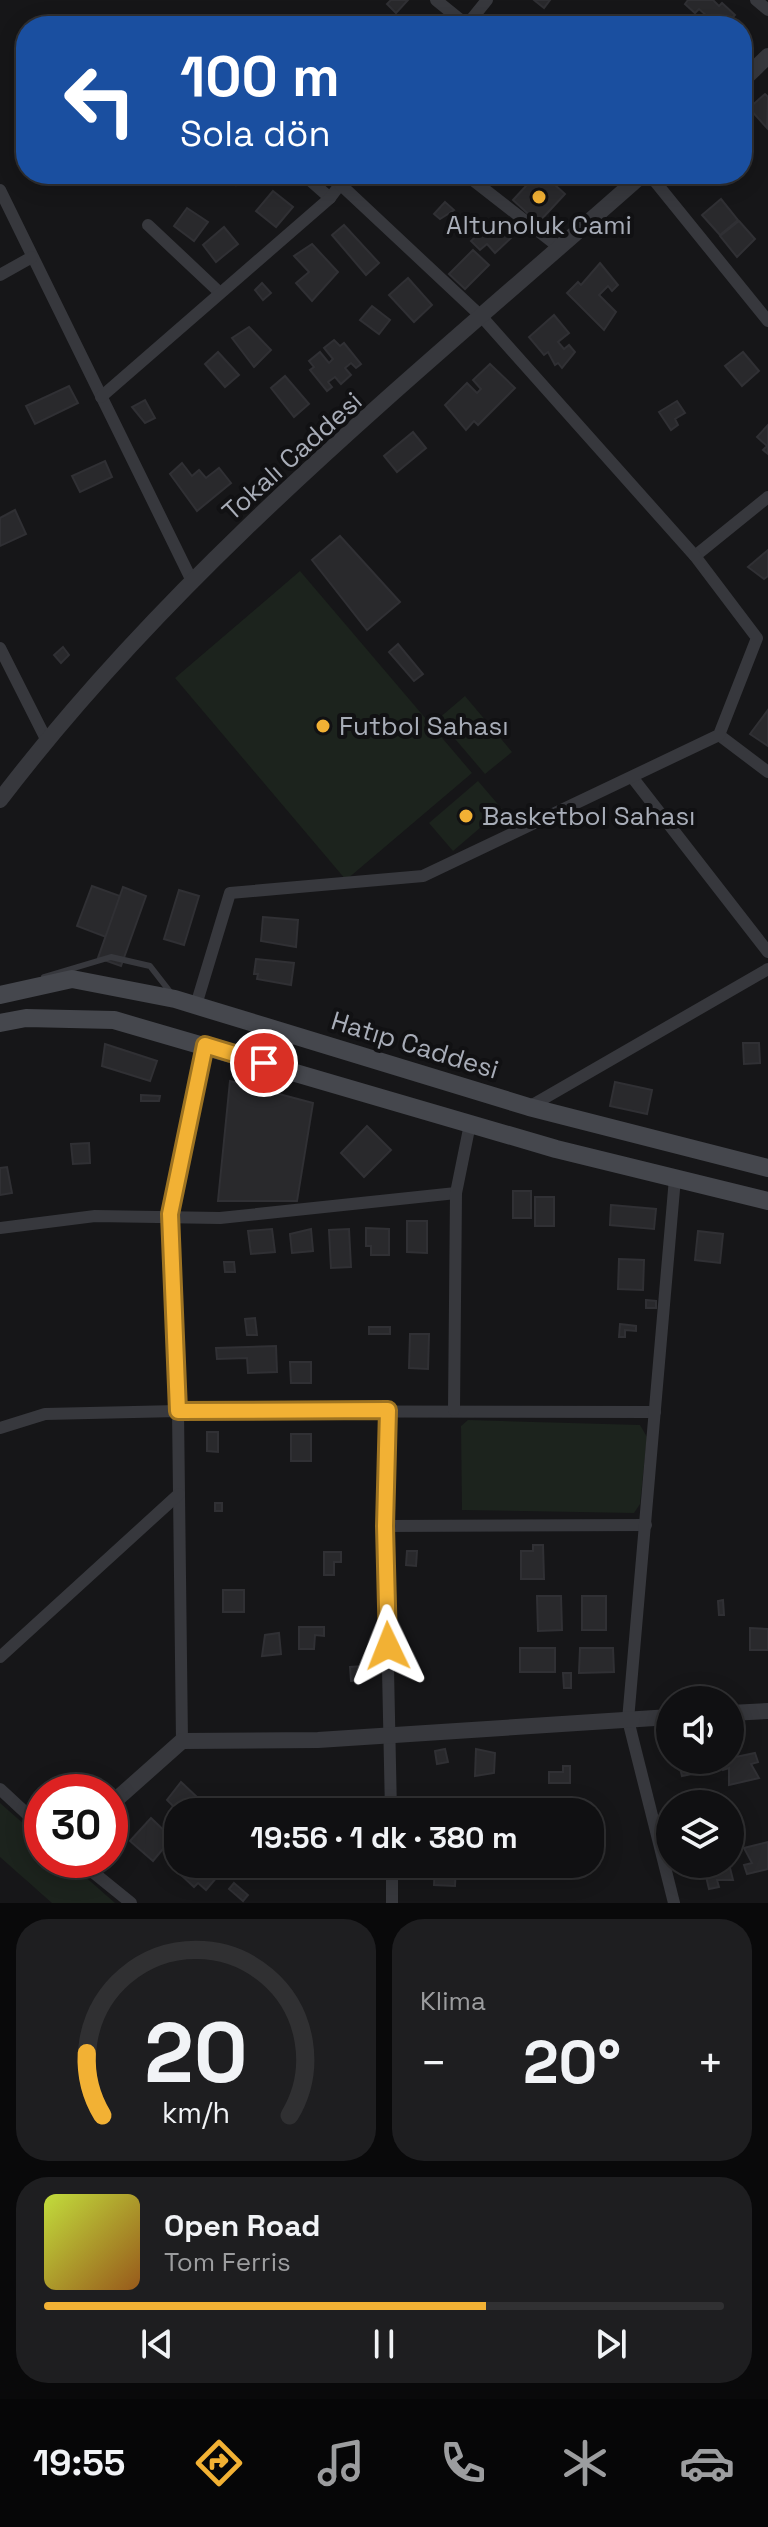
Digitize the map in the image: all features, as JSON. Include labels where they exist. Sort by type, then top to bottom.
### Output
[{"type":"main road","name":"Hatıp Caddesi","points":[[0,994],[72,979],[175,999],[529,1107],[768,1168]]},
{"type":"main road","points":[[0,1023],[26,1018],[114,1020],[470,1124],[768,1201]]},
{"type":"street","points":[[436,0],[455,16]]},
{"type":"street","points":[[475,16],[487,0]]},
{"type":"street","points":[[756,0],[768,10]]},
{"type":"street","points":[[752,71],[768,56]]},
{"type":"street","points":[[314,184],[330,198]]},
{"type":"street","points":[[101,397],[218,291],[330,198],[340,184]]},
{"type":"street","points":[[196,1005],[230,893],[423,876],[719,735],[757,638],[695,556],[482,317],[349,184]]},
{"type":"street","points":[[478,184],[560,248]]},
{"type":"street","name":"Tokalı Caddesi","points":[[0,800],[46,739],[255,519],[634,184]]},
{"type":"street","points":[[654,184],[768,321]]},
{"type":"street","points":[[0,190],[193,583]]},
{"type":"street","points":[[148,225],[218,291]]},
{"type":"street","points":[[0,275],[32,257]]},
{"type":"street","points":[[695,556],[768,497]]},
{"type":"street","points":[[0,648],[46,739]]},
{"type":"street","points":[[719,735],[768,772]]},
{"type":"street","points":[[632,777],[768,952]]},
{"type":"street","points":[[529,1107],[768,969]]},
{"type":"street","points":[[182,1741],[178,1411],[170,1214],[205,1045]]},
{"type":"street","points":[[454,1410],[456,1193],[470,1124]]},
{"type":"street","points":[[660,1903],[674,1903],[628,1720],[675,1178]]},
{"type":"street","points":[[0,1228],[95,1216],[170,1214],[220,1218],[456,1193]]},
{"type":"street","points":[[0,1428],[45,1414],[388,1410],[655,1412]]},
{"type":"street","points":[[388,1410],[385,1526],[391,1798]]},
{"type":"street","points":[[0,1657],[179,1494]]},
{"type":"street","points":[[385,1526],[646,1525]]},
{"type":"street","points":[[744,1712],[768,1711]]},
{"type":"street","points":[[128,1789],[182,1741],[391,1735],[656,1718]]},
{"type":"street","points":[[0,1789],[24,1811]]},
{"type":"street","points":[[100,1878],[131,1903]]},
{"type":"street","points":[[392,1878],[392,1903]]},
{"type":"lane","points":[[0,994],[72,966],[111,957],[150,966],[175,999]]},
{"type":"shaded area","name":"Futbol Sahası","points":[[300,571],[472,773],[346,880],[175,678]]},
{"type":"shaded area","points":[[465,696],[512,752],[485,774],[438,719]]},
{"type":"shaded area","name":"Basketbol Sahası","points":[[478,781],[502,809],[453,851],[429,823]]},
{"type":"shaded area","points":[[468,1420],[640,1425],[647,1437],[640,1504],[634,1513],[462,1510],[461,1426]]},
{"type":"shaded area","points":[[0,1803],[24,1824],[24,1878],[87,1878],[115,1903],[52,1903],[0,1857]]},
{"type":"building","points":[[391,0],[408,0],[396,13],[387,4]]},
{"type":"building","points":[[534,0],[550,0],[544,8]]},
{"type":"building","points":[[688,0],[713,0],[719,6],[722,3],[735,15],[707,16],[699,9],[695,13],[685,4]]},
{"type":"building","points":[[765,94],[768,97],[767,128],[752,111],[752,105]]},
{"type":"building","name":"Altunoluk Cami","points":[[528,184],[554,184],[565,194],[538,223],[513,200]]},
{"type":"building","points":[[273,191],[293,207],[276,227],[256,211]]},
{"type":"building","points":[[721,199],[738,220],[720,235],[702,215]]},
{"type":"building","points":[[445,202],[454,210],[440,219],[434,214]]},
{"type":"building","points":[[187,208],[208,222],[194,241],[174,226]]},
{"type":"building","points":[[493,220],[511,238],[495,253],[487,244],[480,250],[471,241]]},
{"type":"building","points":[[739,221],[755,239],[737,257],[720,236]]},
{"type":"building","points":[[344,225],[379,263],[366,275],[332,235]]},
{"type":"building","points":[[224,227],[238,244],[216,262],[203,245]]},
{"type":"building","points":[[312,244],[338,272],[312,301],[296,283],[309,272],[294,256]]},
{"type":"building","points":[[473,250],[489,265],[465,289],[449,274]]},
{"type":"building","points":[[600,263],[618,285],[612,291],[608,286],[599,295],[616,312],[604,330],[567,293],[578,282],[581,285]]},
{"type":"building","points":[[408,278],[432,305],[414,322],[389,295]]},
{"type":"building","points":[[262,283],[271,293],[263,300],[255,290]]},
{"type":"building","points":[[372,306],[390,320],[379,334],[360,320]]},
{"type":"building","points":[[554,315],[569,333],[558,342],[564,349],[569,345],[575,352],[562,368],[558,363],[555,365],[548,352],[544,355],[529,337]]},
{"type":"building","points":[[249,327],[271,350],[254,367],[232,338]]},
{"type":"building","points":[[334,340],[340,346],[344,343],[361,364],[356,368],[351,363],[345,368],[351,375],[341,384],[335,377],[328,382],[332,387],[327,391],[310,370],[314,367],[309,361],[320,352],[329,363],[333,359],[324,348]]},
{"type":"building","points":[[218,352],[239,375],[225,387],[205,364]]},
{"type":"building","points":[[743,352],[759,371],[742,386],[725,366]]},
{"type":"building","points":[[490,364],[515,388],[478,425],[474,421],[466,430],[445,405],[467,383],[477,393],[481,389],[473,380]]},
{"type":"building","points":[[285,376],[309,404],[294,417],[271,388]]},
{"type":"building","points":[[69,386],[78,403],[35,424],[26,406]]},
{"type":"building","points":[[145,400],[155,418],[145,423],[132,407]]},
{"type":"building","points":[[677,401],[685,413],[675,419],[678,425],[671,430],[659,412]]},
{"type":"building","points":[[768,425],[768,454],[763,450],[767,446],[757,437]]},
{"type":"building","points":[[413,432],[426,448],[397,472],[384,456]]},
{"type":"building","points":[[105,461],[112,477],[80,492],[72,476]]},
{"type":"building","points":[[182,463],[192,476],[199,470],[206,478],[219,468],[231,483],[197,511],[170,474]]},
{"type":"building","points":[[15,510],[26,534],[0,546],[0,518]]},
{"type":"building","points":[[340,536],[400,602],[367,630],[312,560]]},
{"type":"building","points":[[768,550],[768,576],[764,579],[748,567]]},
{"type":"building","points":[[398,644],[423,674],[414,681],[389,652]]},
{"type":"building","points":[[63,647],[69,655],[61,663],[54,655]]},
{"type":"building","points":[[768,710],[768,746],[750,734]]},
{"type":"building","points":[[92,886],[120,896],[106,937],[77,926]]},
{"type":"building","points":[[123,887],[146,896],[121,966],[98,958]]},
{"type":"building","points":[[179,890],[199,896],[184,945],[164,939]]},
{"type":"building","points":[[263,917],[298,920],[296,947],[261,941]]},
{"type":"building","points":[[256,959],[294,963],[291,985],[257,979],[258,974],[254,974]]},
{"type":"building","points":[[743,1043],[759,1043],[760,1063],[744,1064]]},
{"type":"building","points":[[105,1044],[157,1061],[150,1081],[102,1066]]},
{"type":"building","points":[[230,1081],[313,1103],[297,1201],[218,1201]]},
{"type":"building","points":[[615,1082],[652,1090],[647,1114],[610,1106]]},
{"type":"building","points":[[141,1095],[160,1096],[159,1101],[141,1101]]},
{"type":"building","points":[[367,1126],[391,1150],[364,1177],[341,1153]]},
{"type":"building","points":[[89,1143],[90,1163],[73,1164],[71,1144]]},
{"type":"building","points":[[7,1167],[12,1193],[0,1195],[0,1168]]},
{"type":"building","points":[[513,1191],[531,1191],[531,1218],[513,1218]]},
{"type":"building","points":[[535,1197],[554,1197],[554,1226],[535,1226]]},
{"type":"building","points":[[611,1205],[656,1209],[654,1229],[610,1225]]},
{"type":"building","points":[[407,1221],[427,1221],[427,1253],[407,1252]]},
{"type":"building","points":[[366,1228],[389,1229],[389,1255],[371,1255],[371,1246],[366,1246]]},
{"type":"building","points":[[272,1229],[275,1252],[251,1254],[248,1231]]},
{"type":"building","points":[[311,1229],[313,1251],[292,1253],[290,1234]]},
{"type":"building","points":[[349,1229],[351,1267],[331,1268],[329,1230]]},
{"type":"building","points":[[698,1231],[723,1234],[720,1263],[695,1260]]},
{"type":"building","points":[[619,1259],[644,1260],[643,1290],[618,1289]]},
{"type":"building","points":[[224,1262],[234,1262],[235,1272],[225,1272]]},
{"type":"building","points":[[646,1300],[656,1301],[656,1308],[646,1308]]},
{"type":"building","points":[[255,1318],[257,1335],[247,1335],[245,1319]]},
{"type":"building","points":[[620,1324],[636,1326],[636,1331],[625,1330],[625,1337],[619,1337]]},
{"type":"building","points":[[369,1327],[390,1327],[390,1334],[369,1334]]},
{"type":"building","points":[[410,1334],[429,1334],[428,1369],[409,1368]]},
{"type":"building","points":[[276,1346],[277,1372],[248,1373],[247,1358],[217,1359],[216,1348]]},
{"type":"building","points":[[290,1362],[311,1362],[311,1383],[291,1383]]},
{"type":"building","points":[[207,1432],[218,1432],[218,1452],[207,1451]]},
{"type":"building","points":[[291,1434],[311,1434],[311,1461],[291,1461]]},
{"type":"building","points":[[215,1503],[222,1503],[222,1511],[215,1511]]},
{"type":"building","points":[[533,1545],[543,1545],[544,1579],[521,1579],[521,1551],[533,1551]]},
{"type":"building","points":[[407,1551],[417,1551],[416,1566],[406,1565]]},
{"type":"building","points":[[324,1552],[341,1552],[341,1562],[334,1562],[334,1575],[324,1575]]},
{"type":"building","points":[[223,1590],[244,1590],[244,1612],[223,1612]]},
{"type":"building","points":[[537,1596],[561,1596],[562,1630],[538,1631]]},
{"type":"building","points":[[582,1596],[606,1596],[606,1630],[582,1630]]},
{"type":"building","points":[[723,1600],[724,1615],[719,1615],[718,1601]]},
{"type":"building","points":[[299,1627],[324,1627],[324,1636],[315,1635],[314,1649],[299,1649]]},
{"type":"building","points":[[750,1628],[768,1629],[768,1650],[750,1650]]},
{"type":"building","points":[[279,1633],[281,1654],[262,1656],[265,1635]]},
{"type":"building","points":[[520,1648],[555,1648],[555,1672],[520,1672]]},
{"type":"building","points":[[580,1648],[613,1648],[614,1672],[579,1673]]},
{"type":"building","points":[[363,1666],[364,1680],[351,1681],[350,1667]]},
{"type":"building","points":[[563,1673],[571,1673],[571,1688],[564,1688]]},
{"type":"building","points":[[445,1749],[448,1762],[437,1764],[435,1751]]},
{"type":"building","points":[[476,1749],[495,1753],[494,1773],[475,1776]]},
{"type":"building","points":[[755,1753],[758,1762],[751,1764],[759,1778],[729,1785],[729,1774],[744,1774],[744,1755]]},
{"type":"building","points":[[563,1766],[570,1766],[570,1783],[549,1783],[549,1772],[563,1772]]},
{"type":"building","points":[[181,1782],[198,1798],[169,1798]]},
{"type":"building","points":[[151,1818],[164,1830],[164,1848],[153,1861],[130,1841]]},
{"type":"building","points":[[768,1842],[768,1869],[747,1874],[744,1865],[752,1863],[744,1848]]},
{"type":"building","points":[[184,1878],[216,1878],[206,1890],[198,1883],[194,1887]]},
{"type":"building","points":[[434,1878],[455,1878],[455,1886],[434,1885]]},
{"type":"building","points":[[706,1878],[732,1878],[717,1880],[719,1887],[709,1889]]},
{"type":"building","points":[[234,1883],[248,1895],[243,1901],[229,1889]]},
{"type":"place","name":"Altunoluk Cami","points":[[539,197]]},
{"type":"place","name":"Futbol Sahası","points":[[323,726]]},
{"type":"place","name":"Basketbol Sahası","points":[[466,816]]},
{"type":"route","points":[[264,1063],[205,1045],[170,1214],[178,1411],[388,1410],[385,1526],[388,1646]]}]
